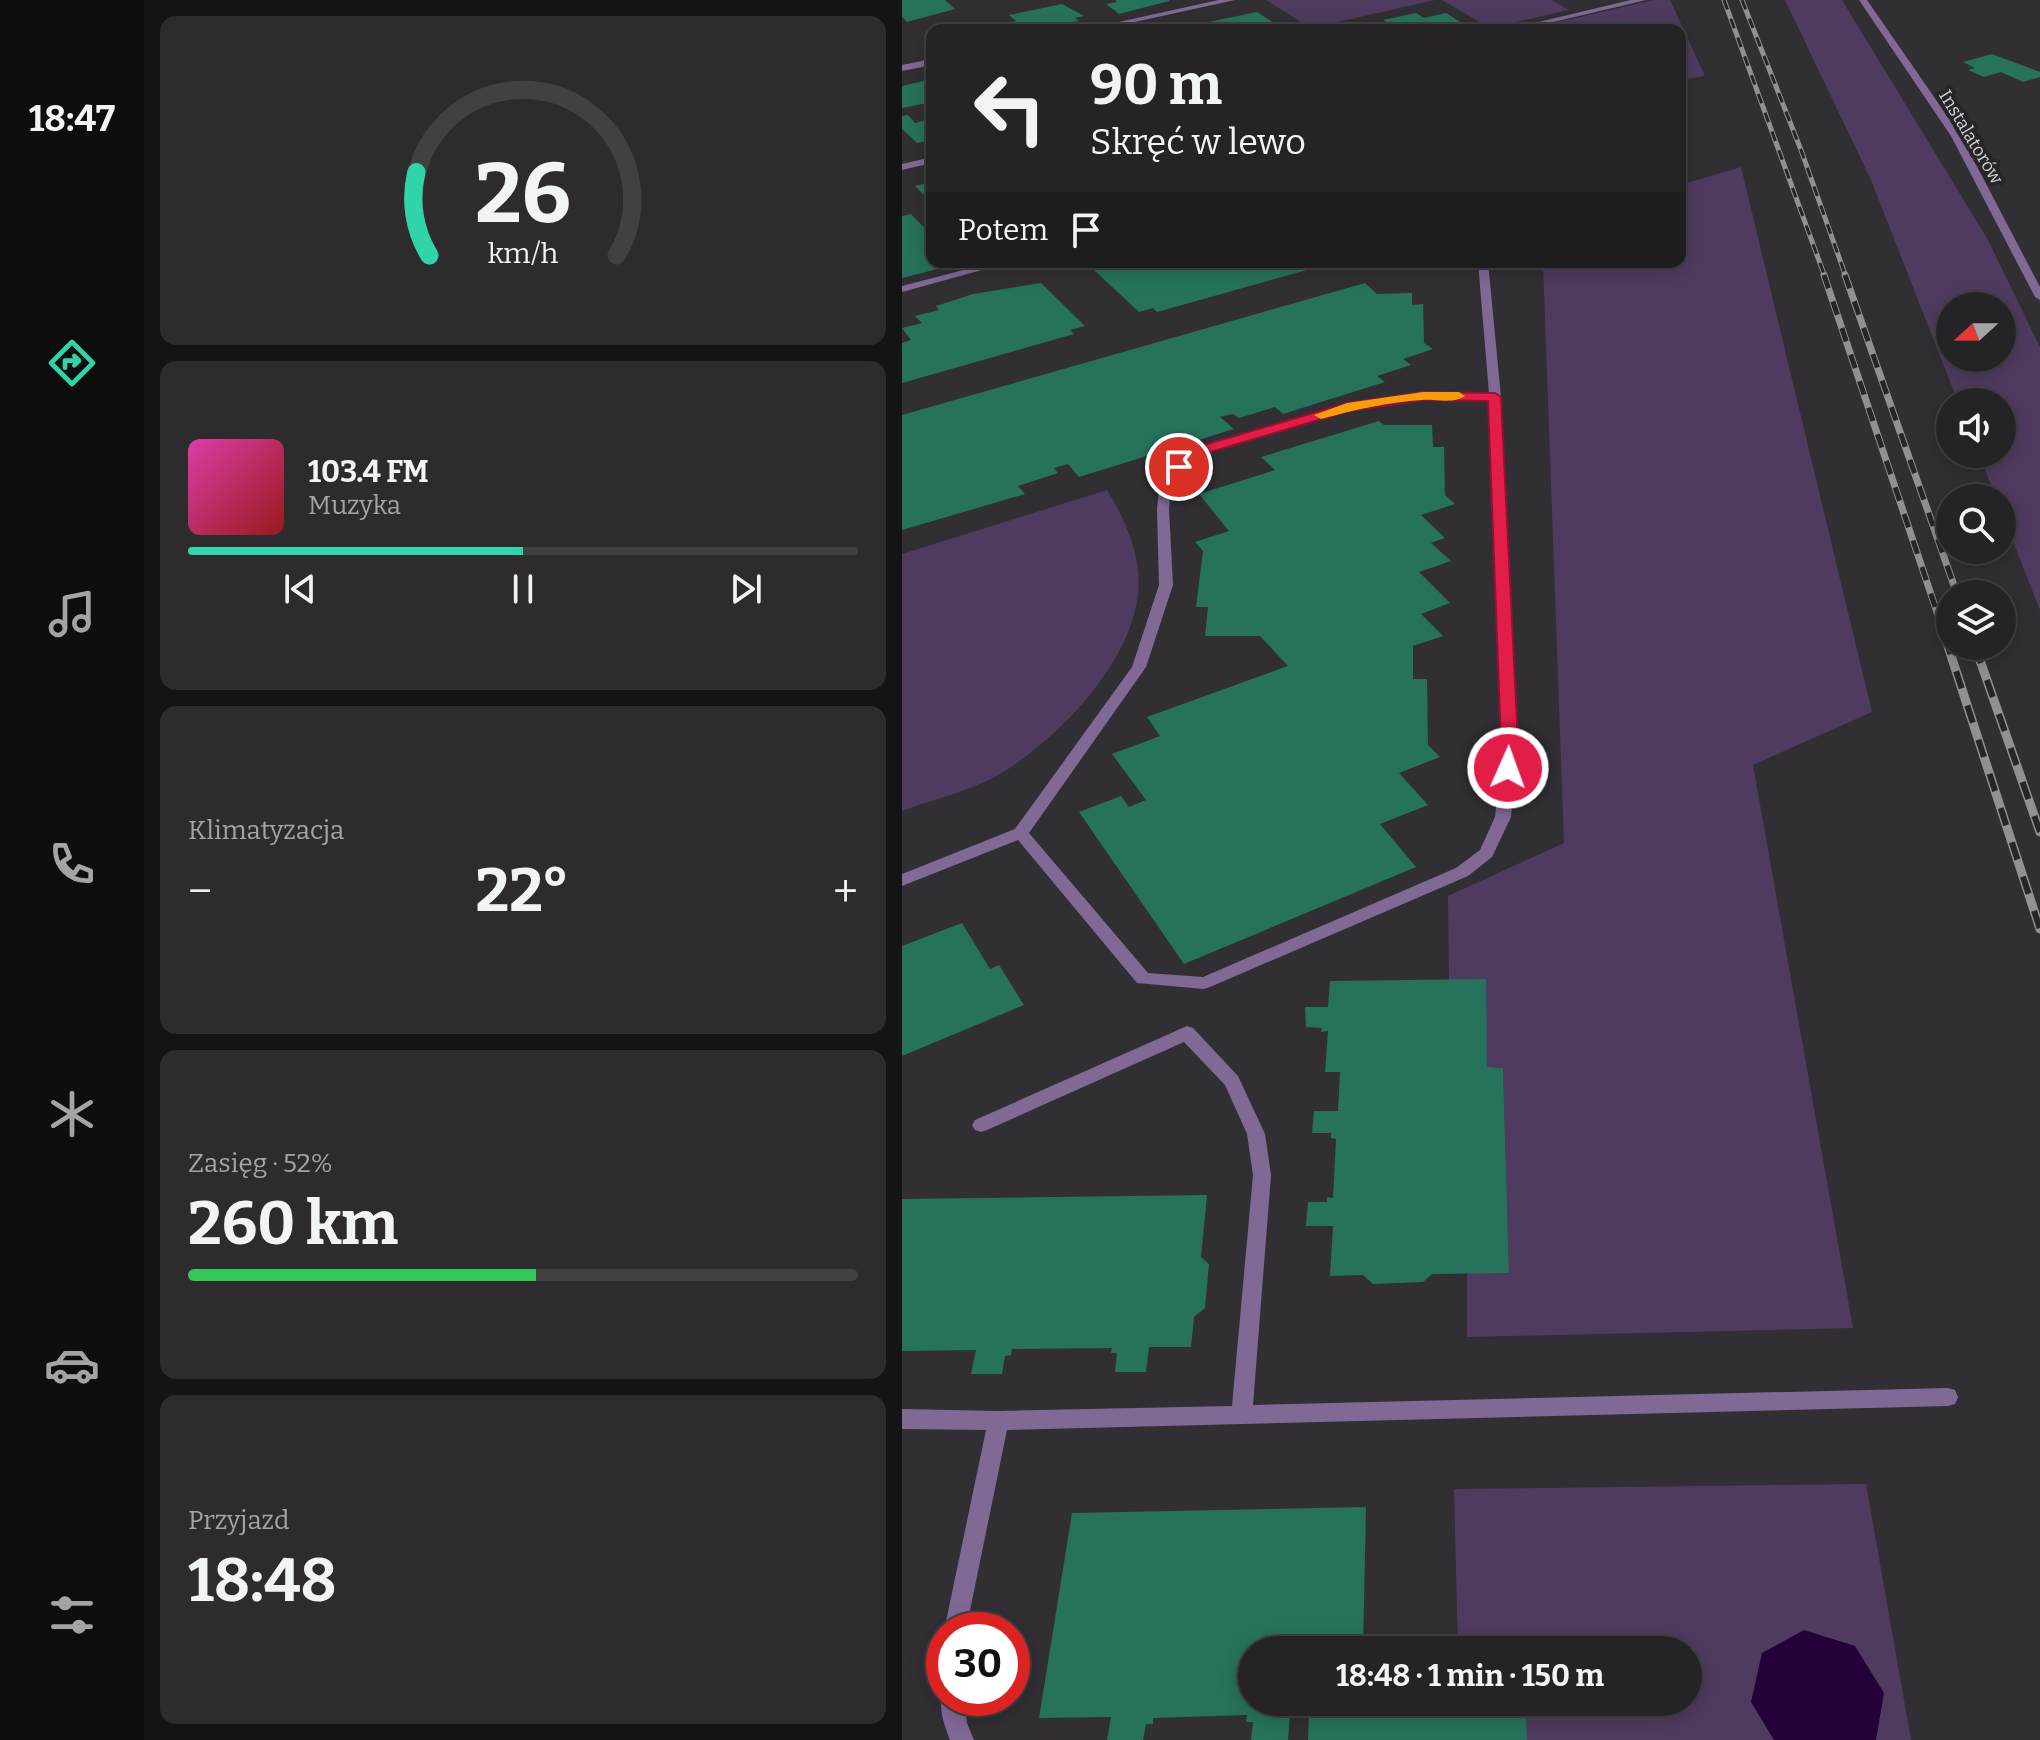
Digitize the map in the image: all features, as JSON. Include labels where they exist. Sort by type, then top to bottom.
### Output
[{"type":"street","points":[[1115,24],[1231,0]]},
{"type":"street","points":[[1536,24],[1642,0]]},
{"type":"street","name":"Instalatorów","points":[[1863,0],[1956,136],[2040,297]]},
{"type":"street","points":[[902,68],[926,63]]},
{"type":"street","points":[[902,167],[926,161]]},
{"type":"street","points":[[902,289],[983,268]]},
{"type":"street","points":[[1021,833],[1143,979],[1204,983],[1462,872],[1486,853],[1503,817],[1510,743],[1495,397],[1484,268]]},
{"type":"street","points":[[902,880],[1021,833],[1139,667],[1166,585],[1163,509],[1166,480],[1192,453],[1347,407],[1423,396],[1495,397]]},
{"type":"street","points":[[981,1125],[1187,1033],[1232,1081],[1256,1134],[1262,1175],[1242,1415]]},
{"type":"street","points":[[902,1419],[998,1421],[1948,1397]]},
{"type":"street","points":[[959,1612],[998,1421]]},
{"type":"street","points":[[954,1716],[962,1740]]},
{"type":"shaded area","points":[[1266,0],[1435,0],[1329,24],[1305,24]]},
{"type":"shaded area","points":[[1442,0],[1551,0],[1569,10],[1508,24],[1483,24]]},
{"type":"shaded area","points":[[1654,0],[1670,0],[1681,24],[1550,24]]},
{"type":"shaded area","points":[[1785,0],[1842,0],[1988,240],[2013,292],[1936,292],[1936,346],[1871,180]]},
{"type":"shaded area","points":[[1686,35],[1705,76],[1686,79]]},
{"type":"shaded area","points":[[1741,167],[1872,712],[1753,765],[1853,1328],[1467,1337],[1467,1273],[1509,1273],[1503,1068],[1487,1067],[1485,980],[1449,980],[1448,896],[1564,843],[1543,268],[1686,268],[1686,183]]},
{"type":"shaded area","points":[[2016,298],[2040,347],[2040,610],[2016,549],[2016,484],[1991,484],[1984,468],[2016,468],[2016,388],[1953,388],[1946,372],[2016,372]]},
{"type":"shaded area","points":[[1107,490],[1131,540],[1139,580],[1132,621],[1106,673],[1088,698],[1045,741],[1000,774],[978,785],[902,811],[902,554]]},
{"type":"shaded area","points":[[1866,1484],[1911,1740],[1527,1740],[1526,1716],[1702,1716],[1702,1636],[1458,1636],[1454,1489]]},
{"type":"shaded area","points":[[1804,1630],[1855,1646],[1884,1693],[1876,1740],[1774,1740],[1751,1702],[1762,1653]]},
{"type":"building","points":[[902,0],[945,0],[955,9],[907,22],[902,17]]},
{"type":"building","points":[[1115,0],[1169,1],[1119,14],[1106,4],[1117,2]]},
{"type":"building","points":[[1062,4],[1084,16],[1075,18],[1079,21],[1063,24],[1014,24],[1011,22],[1016,21],[1009,15]]},
{"type":"building","points":[[1257,12],[1276,24],[1199,24]]},
{"type":"building","points":[[1416,13],[1424,18],[1446,13],[1462,23],[1389,24],[1383,20]]},
{"type":"building","points":[[1992,54],[2040,72],[2040,77],[2023,82],[2001,72],[1984,77],[1968,70],[1975,68],[1963,62]]},
{"type":"building","points":[[926,80],[926,103],[902,108],[902,86]]},
{"type":"building","points":[[908,115],[915,123],[926,120],[926,141],[917,143],[902,129],[902,116]]},
{"type":"building","points":[[926,183],[926,197],[915,186]]},
{"type":"building","points":[[911,214],[926,230],[926,268],[941,268],[902,278],[902,216]]},
{"type":"building","points":[[1314,268],[1157,312],[1153,308],[1139,312],[1093,269]]},
{"type":"building","points":[[1041,283],[1085,326],[1070,330],[1074,334],[902,383],[902,343],[911,340],[902,328],[922,323],[915,316],[939,310],[936,306],[973,294]]},
{"type":"building","points":[[1365,283],[1377,294],[1412,293],[1412,305],[1423,304],[1424,343],[1433,349],[1403,359],[1411,365],[1377,376],[1385,382],[1283,414],[1275,407],[1239,418],[1233,414],[1220,417],[1234,429],[1079,477],[1068,464],[1054,468],[1058,473],[1018,486],[1025,494],[902,530],[902,415]]},
{"type":"building","points":[[1379,421],[1384,425],[1432,425],[1433,447],[1444,447],[1445,495],[1455,504],[1421,515],[1445,538],[1431,543],[1451,561],[1419,572],[1450,603],[1421,614],[1443,636],[1413,646],[1413,679],[1427,679],[1428,745],[1440,757],[1399,773],[1428,805],[1380,824],[1416,867],[1184,964],[1079,812],[1121,796],[1129,807],[1146,800],[1112,754],[1160,736],[1147,717],[1288,666],[1260,636],[1205,636],[1208,607],[1196,607],[1203,551],[1195,542],[1229,531],[1199,494],[1275,470],[1261,457]]},
{"type":"building","points":[[962,923],[990,969],[999,965],[1024,1005],[902,1056],[902,946]]},
{"type":"building","points":[[1486,979],[1487,1067],[1503,1068],[1509,1273],[1432,1274],[1423,1282],[1373,1284],[1363,1275],[1330,1276],[1333,1226],[1306,1226],[1308,1202],[1327,1202],[1327,1197],[1333,1198],[1336,1139],[1331,1138],[1331,1133],[1312,1133],[1314,1111],[1338,1111],[1340,1072],[1325,1072],[1328,1031],[1306,1027],[1305,1007],[1328,1007],[1330,981]]},
{"type":"building","points":[[1207,1195],[1201,1257],[1209,1264],[1205,1308],[1194,1317],[1191,1347],[1149,1347],[1146,1372],[1115,1372],[1117,1353],[1111,1353],[1112,1348],[1012,1349],[1011,1355],[1005,1356],[1002,1374],[971,1374],[976,1350],[902,1351],[902,1199]]},
{"type":"building","points":[[1366,1507],[1363,1636],[1238,1636],[1238,1715],[1153,1718],[1153,1724],[1146,1724],[1143,1740],[1107,1740],[1111,1717],[1039,1718],[1072,1513]]},
{"type":"building","points":[[1247,1716],[1290,1716],[1288,1740],[1251,1740],[1253,1722],[1246,1722]]},
{"type":"building","points":[[1309,1716],[1526,1716],[1527,1740],[1308,1740]]},
{"type":"railway","points":[[1724,0],[1825,277]]},
{"type":"railway","points":[[1742,0],[1801,150],[1846,277]]},
{"type":"railway","points":[[1824,275],[1936,609]]},
{"type":"railway","points":[[1845,275],[1952,580]]},
{"type":"railway","points":[[1952,660],[2040,929]]},
{"type":"railway","points":[[1980,660],[2040,832]]},
{"type":"slow traffic","points":[[1321,415],[1347,407],[1423,396],[1459,396]]},
{"type":"route","points":[[1179,467],[1192,453],[1347,407],[1423,396],[1495,397],[1510,743],[1508,768]]}]
